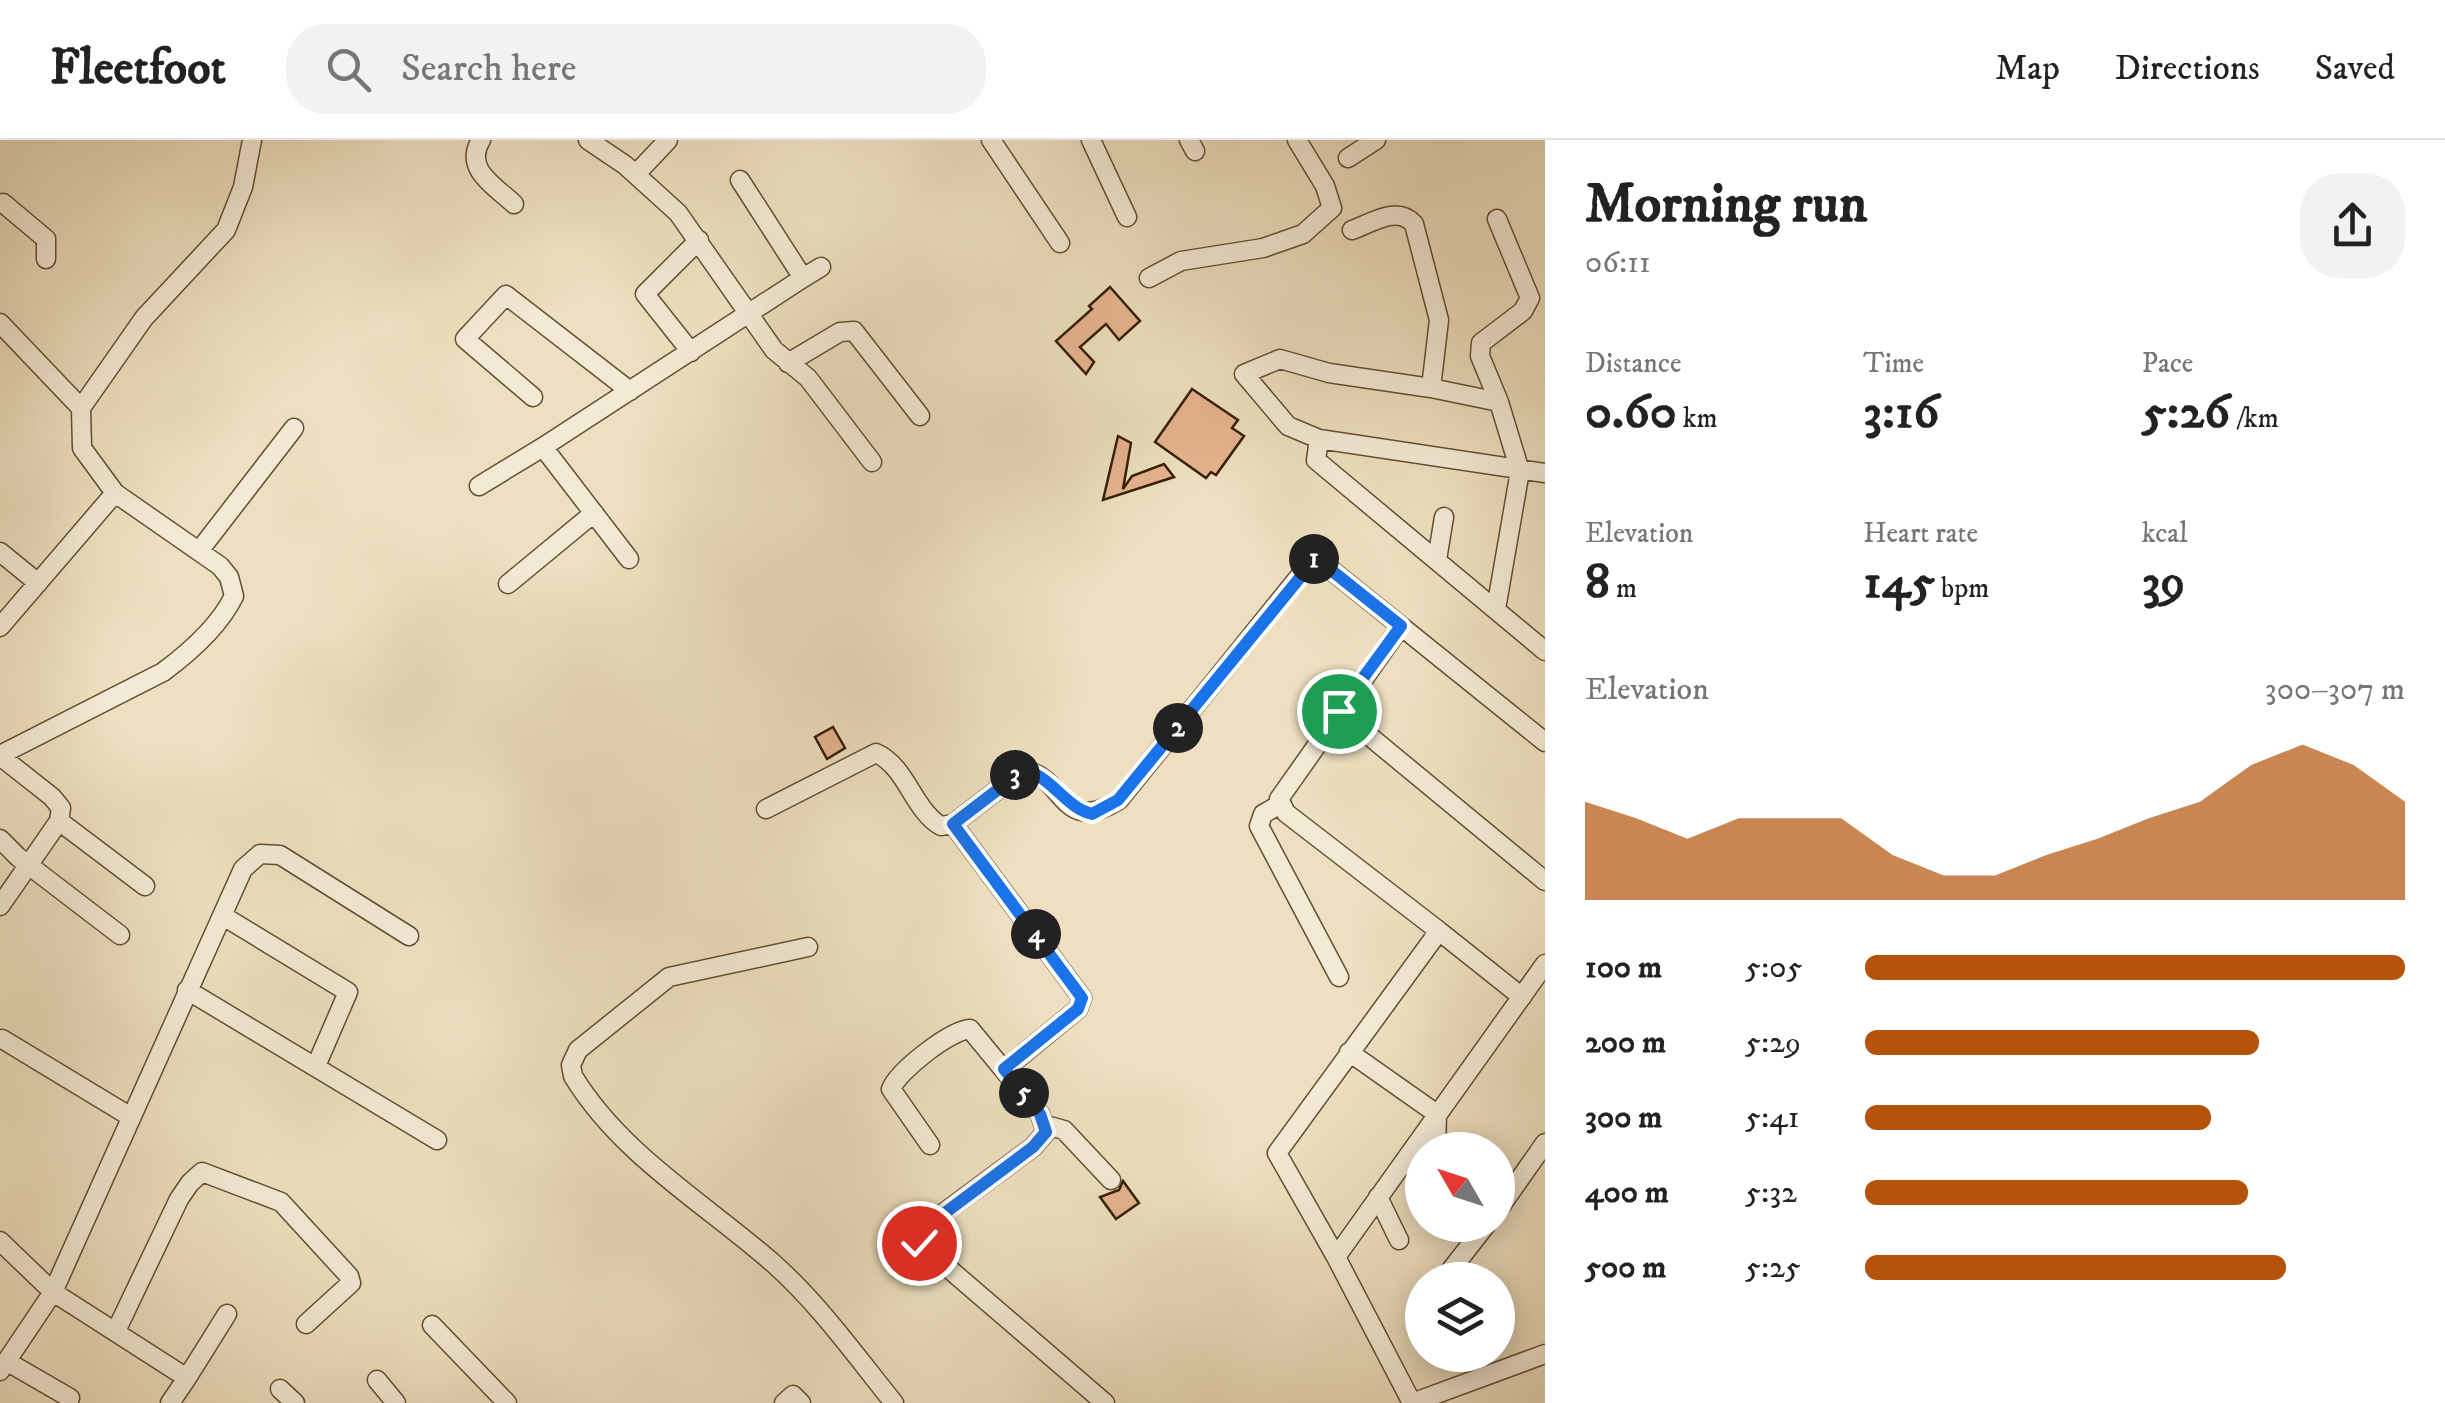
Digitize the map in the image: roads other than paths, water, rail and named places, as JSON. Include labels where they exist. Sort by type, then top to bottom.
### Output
[{"type":"street","points":[[0,906],[60,820],[60,808],[0,755],[164,672],[188,654],[234,596],[229,577],[220,566],[115,494],[82,448],[80,408],[144,318],[226,230],[243,186],[252,140]]},
{"type":"street","points":[[481,140],[474,161],[478,172],[514,204]]},
{"type":"street","points":[[588,140],[636,174],[678,213],[747,314],[788,363],[808,378],[872,462]]},
{"type":"street","points":[[636,174],[668,140]]},
{"type":"street","points":[[991,140],[1060,243]]},
{"type":"street","points":[[1091,140],[1127,217]]},
{"type":"street","points":[[1149,278],[1180,261],[1263,248],[1303,234],[1332,208],[1325,186],[1298,140]]},
{"type":"street","points":[[1348,158],[1376,140]]},
{"type":"street","points":[[740,180],[803,278]]},
{"type":"street","points":[[1,202],[46,239],[46,259]]},
{"type":"street","points":[[1352,230],[1394,214],[1411,219],[1417,230],[1439,320],[1431,388]]},
{"type":"street","points":[[1496,219],[1530,298],[1523,311],[1480,343],[1480,356],[1520,472],[1496,610]]},
{"type":"street","points":[[691,352],[645,294],[699,240]]},
{"type":"street","points":[[478,486],[821,267]]},
{"type":"street","points":[[533,397],[465,340],[506,295],[630,391]]},
{"type":"street","points":[[0,323],[80,408]]},
{"type":"street","points":[[788,363],[840,332],[854,331],[920,416]]},
{"type":"street","points":[[1499,402],[1330,373],[1280,359],[1244,374],[1288,426],[1319,439],[1545,473]]},
{"type":"street","points":[[199,551],[294,428]]},
{"type":"street","points":[[1319,439],[1316,460],[1545,651]]},
{"type":"street","points":[[543,447],[629,559]]},
{"type":"street","points":[[0,627],[115,494]]},
{"type":"street","points":[[508,584],[594,514]]},
{"type":"street","points":[[1437,560],[1444,516]]},
{"type":"street","points":[[0,552],[38,583]]},
{"type":"street","points":[[766,809],[876,754],[889,760],[936,824],[953,824],[1022,771],[1029,770],[1081,812],[1092,814],[1118,800],[1316,558],[1544,735]]},
{"type":"street","points":[[1280,805],[1281,794],[1401,626]]},
{"type":"street","points":[[1339,711],[1545,882]]},
{"type":"street","points":[[1280,805],[1522,997]]},
{"type":"street","points":[[1280,805],[1263,814],[1259,826],[1339,977]]},
{"type":"street","points":[[60,820],[146,886]]},
{"type":"street","points":[[953,824],[1082,998],[1078,1009],[1004,1069]]},
{"type":"street","points":[[0,839],[120,934]]},
{"type":"street","points":[[70,1398],[3,1366],[53,1292],[243,869],[260,854],[280,855],[409,936]]},
{"type":"street","points":[[223,916],[348,992],[316,1066]]},
{"type":"street","points":[[1439,931],[1277,1153],[1412,1403],[1545,1354]]},
{"type":"street","points":[[808,947],[668,977],[574,1057],[573,1076],[636,1151],[776,1266],[894,1403]]},
{"type":"street","points":[[1336,1257],[1545,964]]},
{"type":"street","points":[[187,990],[437,1140]]},
{"type":"street","points":[[930,1145],[891,1088],[897,1077],[965,1028],[978,1035],[1046,1125],[1046,1132],[1033,1147],[922,1230],[918,1238],[924,1249],[1105,1403]]},
{"type":"street","points":[[2,1039],[131,1117]]},
{"type":"street","points":[[1349,1052],[1438,1114]]},
{"type":"street","points":[[1437,1132],[1438,1114]]},
{"type":"street","points":[[1046,1125],[1064,1130],[1111,1180]]},
{"type":"street","points":[[1515,1186],[1545,1144]]},
{"type":"street","points":[[116,1331],[179,1199],[202,1172],[281,1202],[349,1276],[351,1284],[345,1291],[306,1324]]},
{"type":"street","points":[[1378,1197],[1399,1240]]},
{"type":"street","points":[[0,1240],[53,1292],[187,1378]]},
{"type":"street","points":[[1457,1262],[1473,1242]]},
{"type":"street","points":[[170,1403],[227,1314]]},
{"type":"street","points":[[432,1325],[507,1403]]},
{"type":"street","points":[[377,1380],[396,1403]]},
{"type":"street","points":[[280,1389],[295,1403]]},
{"type":"street","points":[[784,1403],[793,1396],[801,1403]]}]
